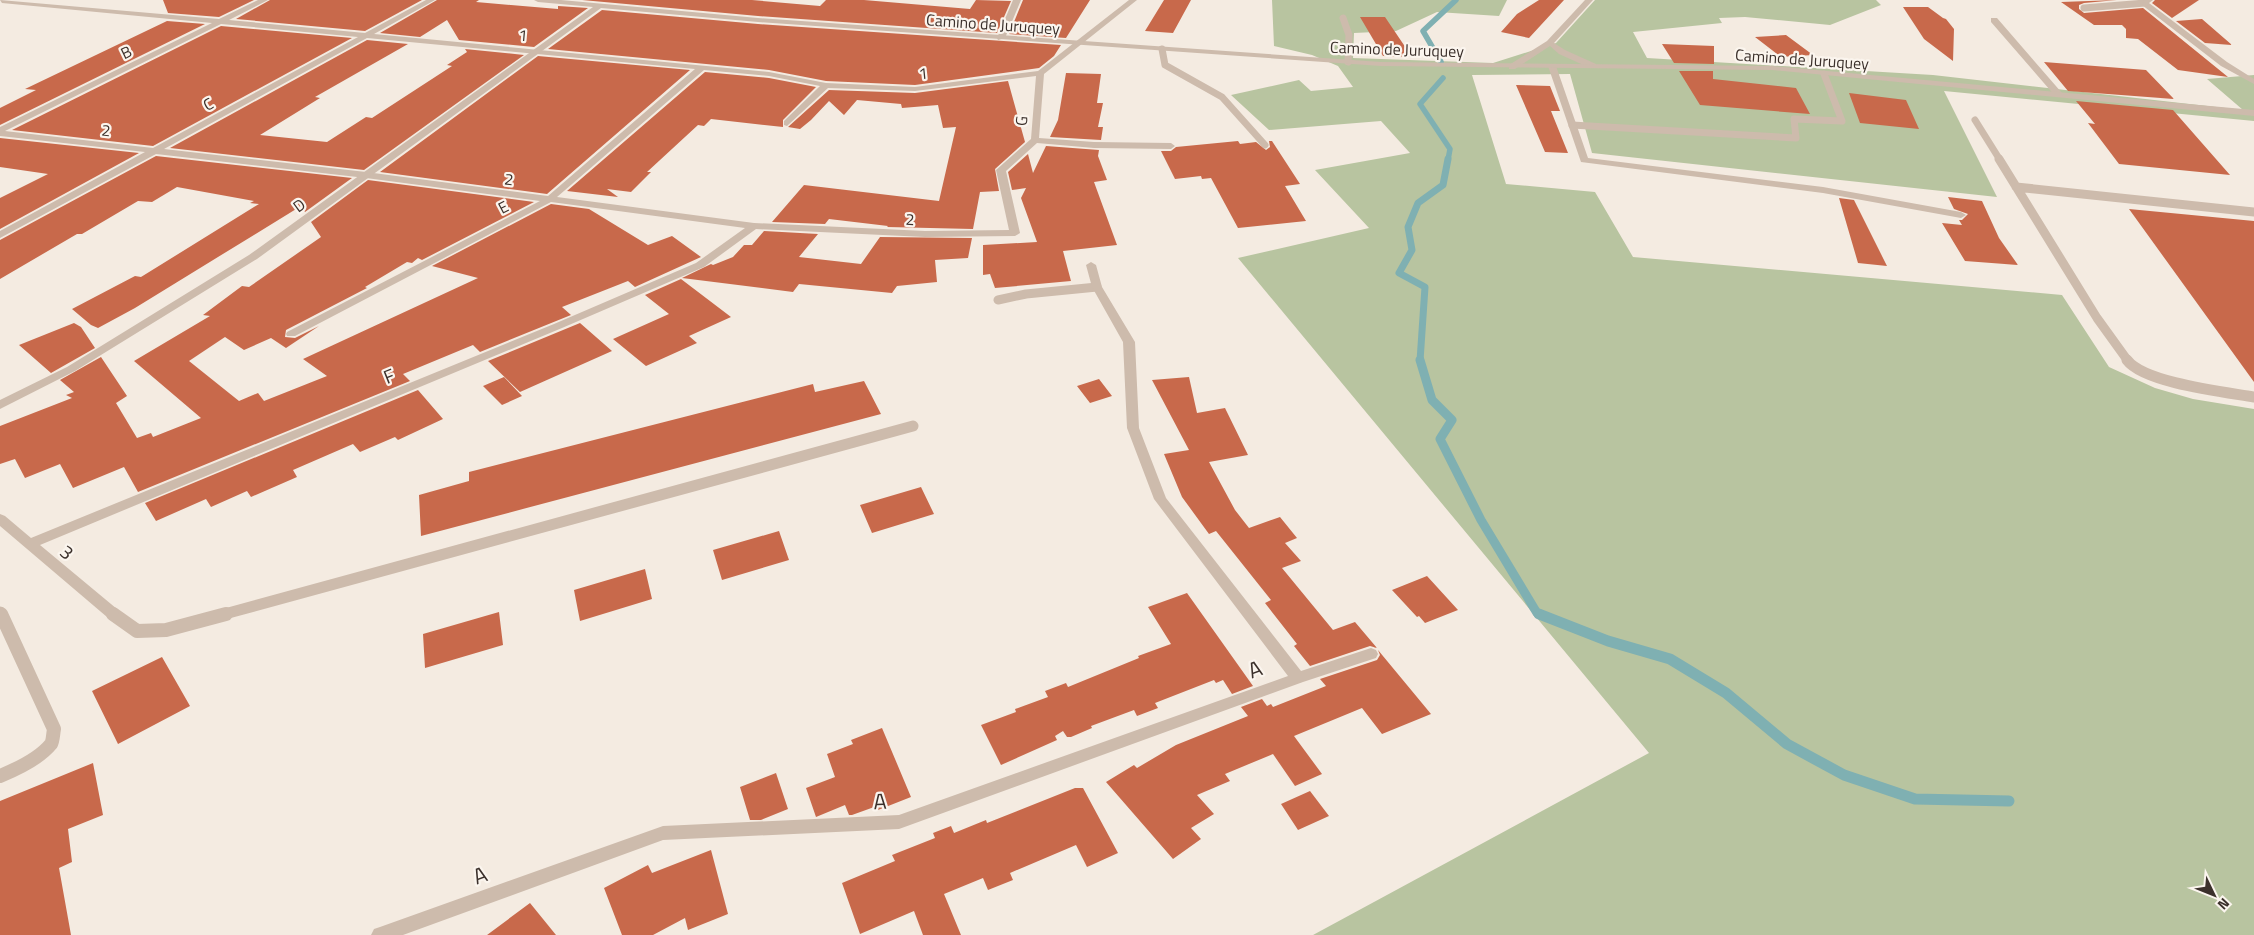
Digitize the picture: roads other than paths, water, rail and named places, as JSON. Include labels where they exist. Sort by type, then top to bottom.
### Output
[{"type":"street","name":"B","points":[[0,130],[264,0]]},
{"type":"street","name":"C","points":[[0,235],[431,0]]},
{"type":"street","name":"Camino de Juruquey","points":[[538,0],[758,20],[1348,62],[1512,67],[1772,68],[2254,113]]},
{"type":"street","points":[[1001,38],[1017,0]]},
{"type":"street","points":[[1040,73],[1133,0]]},
{"type":"street","points":[[1512,67],[1550,43],[1589,0]]},
{"type":"street","name":"1","points":[[2,1],[702,67],[769,74],[826,85],[914,89],[1040,73]]},
{"type":"street","points":[[2147,1],[2224,64],[2254,82]]},
{"type":"street","name":"D","points":[[0,405],[71,369],[253,257],[600,5]]},
{"type":"street","points":[[1994,20],[2059,95]]},
{"type":"street","points":[[1550,43],[1562,52],[1593,66]]},
{"type":"street","points":[[1552,66],[1584,160],[1823,190],[1961,215]]},
{"type":"street","name":"E","points":[[291,334],[550,199],[702,67]]},
{"type":"street","name":"G","points":[[1015,233],[1001,170],[1035,140],[1040,73]]},
{"type":"street","points":[[787,123],[826,85]]},
{"type":"street","name":"2","points":[[0,133],[366,175],[754,226],[925,234],[1015,233]]},
{"type":"street","points":[[1035,140],[1094,145],[1171,146]]},
{"type":"street","name":"F","points":[[29,544],[558,326],[700,265],[754,226]]},
{"type":"street","points":[[1092,265],[1097,287],[1129,342],[1133,428],[1160,499],[1298,678]]},
{"type":"street","name":"3","points":[[0,519],[112,613]]},
{"type":"street","name":"A","points":[[380,935],[663,832],[899,822],[1298,678],[1372,654]]},
{"type":"lane","points":[[2084,8],[2147,1]]},
{"type":"lane","points":[[1343,18],[1349,35],[1348,62]]},
{"type":"lane","points":[[1162,49],[1165,65],[1222,97],[1265,145]]},
{"type":"lane","points":[[1572,125],[1796,138],[1794,119],[1842,121],[1824,74]]},
{"type":"lane","points":[[1975,120],[2097,318],[2132,367],[2178,384],[2254,397]]},
{"type":"lane","points":[[2016,187],[2254,212]]},
{"type":"lane","points":[[998,300],[1026,294],[1097,287]]},
{"type":"lane","points":[[112,613],[137,631],[166,630],[913,426]]},
{"type":"lane","points":[[0,612],[54,730],[52,743],[38,756],[20,768],[0,776]]},
{"type":"waterway","points":[[1441,62],[1423,31],[1456,0]]},
{"type":"waterway","points":[[1443,78],[1420,104],[1450,149],[1448,160]]},
{"type":"waterway","points":[[1420,360],[1425,287],[1399,273],[1412,250],[1408,227],[1418,203],[1443,185],[1448,159]]},
{"type":"waterway","points":[[1420,360],[1432,400],[1452,420],[1440,439],[1481,520],[1537,613],[1542,615]]},
{"type":"waterway","points":[[1539,614],[1608,641],[1670,659],[1726,693],[1787,744],[1844,775],[1915,799],[2009,801]]}]
